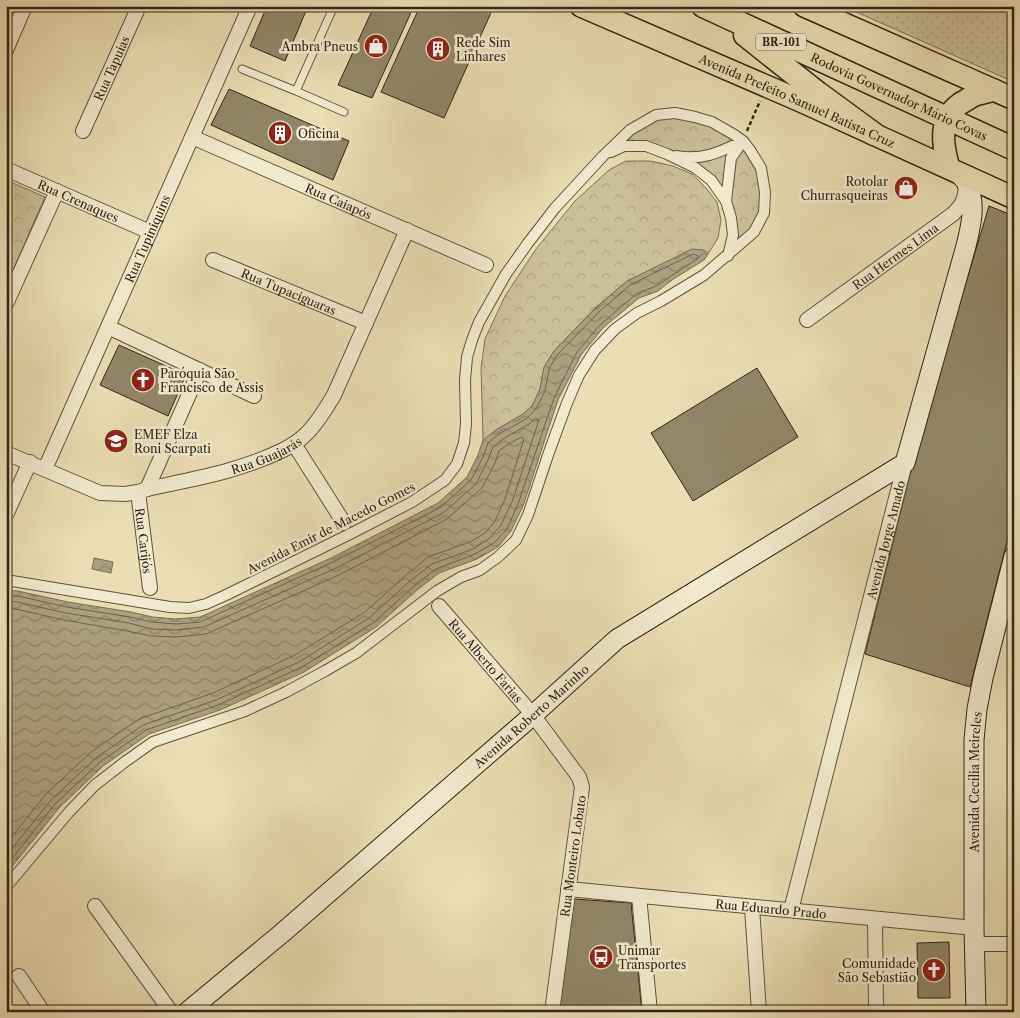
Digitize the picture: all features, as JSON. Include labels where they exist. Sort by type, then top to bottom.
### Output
[{"type":"highway","points":[[709,9],[874,134]]},
{"type":"highway","name":"Rodovia Governador Mário Covas","points":[[709,9],[1014,148]]},
{"type":"main road","name":"Avenida Prefeito Samuel Batista Cruz","points":[[581,6],[803,102],[957,174],[1014,198]]},
{"type":"main road","points":[[804,6],[1014,99]]},
{"type":"main road","points":[[957,174],[944,152],[943,137],[946,118],[957,106],[973,95],[994,90]]},
{"type":"main road","name":"Avenida Jorge Amado","points":[[905,463],[972,224],[971,201],[957,174]]},
{"type":"main road","name":"Avenida Roberto Marinho","points":[[187,1012],[281,934],[533,715],[617,639],[905,463]]},
{"type":"main road","name":"Avenida Cecília Meireles","points":[[976,1012],[974,740],[983,678],[1014,556]]},
{"type":"street","points":[[6,50],[25,6]]},
{"type":"street","name":"Rua Tapuias","points":[[83,131],[139,6]]},
{"type":"street","name":"Rua Tupiniquins","points":[[45,469],[250,6]]},
{"type":"street","name":"Avenida Emir de Macedo Gomes","points":[[6,580],[159,605],[189,608],[206,604],[226,595],[412,502],[446,480],[457,464],[464,443],[466,424],[465,380],[467,357],[479,322],[506,274],[528,243],[555,208],[603,156],[630,130],[656,115],[675,113],[712,122],[743,141],[750,150],[760,168],[765,192],[764,213],[754,232],[704,275],[615,329],[595,350],[579,375],[566,402],[528,515],[516,540],[498,557],[480,570],[461,577],[437,591],[356,653],[325,671],[245,711],[153,742],[95,785],[69,812],[6,887]]},
{"type":"street","name":"Rua Caiapós","points":[[192,137],[486,264]]},
{"type":"street","points":[[667,154],[686,158],[715,154],[743,141]]},
{"type":"street","points":[[726,201],[731,158],[743,141]]},
{"type":"street","name":"Avenida Emir de Macedo Gomes","points":[[603,156],[624,146],[646,146],[694,167],[712,180],[726,201],[730,218],[733,235],[728,256]]},
{"type":"street","name":"Rua Crenaques","points":[[6,168],[150,232]]},
{"type":"street","name":"Rua Hermes Lima","points":[[807,320],[953,214],[961,206],[966,196],[957,174]]},
{"type":"street","points":[[6,304],[9,289],[57,191]]},
{"type":"street","name":"Rua Guajarás","points":[[6,452],[100,493],[125,494],[209,475],[265,459],[294,444],[306,435],[334,395],[408,230]]},
{"type":"street","name":"Rua Tupaciguaras","points":[[213,260],[366,324]]},
{"type":"street","points":[[108,327],[254,396]]},
{"type":"street","name":"Rua Carijós","points":[[150,588],[143,490],[200,370]]},
{"type":"street","points":[[294,444],[344,523]]},
{"type":"street","points":[[6,515],[30,462]]},
{"type":"street","name":"Avenida Jorge Amado","points":[[791,910],[905,463]]},
{"type":"street","name":"Rua Alberto Farias","points":[[439,606],[533,715]]},
{"type":"street","name":"Rua Monteiro Lobato","points":[[533,715],[579,777],[582,787],[552,1012]]},
{"type":"street","name":"Rua Eduardo Prado","points":[[568,889],[876,918],[1014,944]]},
{"type":"street","points":[[639,896],[650,1012]]},
{"type":"street","points":[[94,906],[171,1012]]},
{"type":"street","points":[[752,907],[759,1012]]},
{"type":"street","points":[[876,918],[876,1012]]},
{"type":"street","points":[[19,976],[42,1012]]},
{"type":"lane","points":[[296,91],[334,6]]},
{"type":"lane","points":[[242,69],[344,112]]},
{"type":"path","points":[[743,141],[763,96]]},
{"type":"green space","points":[[843,6],[1014,6],[1014,82]]},
{"type":"green space","points":[[675,113],[733,134],[761,168],[764,213],[728,256],[731,218],[711,180],[667,154],[625,146],[630,130]]},
{"type":"green space","points":[[626,161],[650,161],[673,166],[692,174],[717,202],[721,220],[718,238],[708,254],[704,250],[676,258],[627,281],[596,307],[554,351],[544,367],[540,389],[532,406],[483,440],[481,368],[485,339],[505,296],[536,249],[575,201],[609,170]]},
{"type":"green space","points":[[6,180],[45,197],[10,277],[6,275]]},
{"type":"water","points":[[692,249],[704,250],[708,254],[704,260],[658,291],[639,298],[603,328],[581,355],[558,400],[523,506],[511,531],[498,547],[477,559],[439,573],[376,627],[304,672],[220,710],[149,734],[103,766],[59,808],[6,874],[6,590],[153,617],[175,619],[200,617],[331,558],[438,503],[467,477],[483,440],[532,406],[540,389],[544,367],[554,351],[597,307],[627,281]]},
{"type":"water","points":[[94,558],[113,562],[111,573],[92,569]]},
{"type":"building","points":[[267,6],[308,6],[285,61],[250,46]]},
{"type":"building","name":"Ambra Pneus","points":[[374,6],[414,6],[372,98],[338,85]]},
{"type":"building","name":"Rede Sim Linhares","points":[[420,6],[494,6],[444,118],[381,92]]},
{"type":"building","name":"Oficina","points":[[229,89],[349,141],[333,180],[211,125]]},
{"type":"building","points":[[989,206],[1014,216],[1014,514],[970,687],[865,654],[917,446]]},
{"type":"building","name":"Paróquia São Francisco de Assis","points":[[119,345],[186,375],[168,416],[100,385]]},
{"type":"building","points":[[757,368],[798,437],[693,501],[651,433]]},
{"type":"building","name":"Unimar Transportes","points":[[574,899],[631,903],[642,1012],[559,1012]]},
{"type":"building","name":"Comunidade São Sebastião","points":[[949,942],[950,998],[918,998],[917,943]]},
{"type":"place","name":"Ambra Pneus","points":[[376,46]]},
{"type":"place","name":"Rede Sim Linhares","points":[[438,49]]},
{"type":"place","name":"Oficina","points":[[280,133]]},
{"type":"place","name":"Rotolar Churrasqueiras","points":[[906,188]]},
{"type":"place","name":"Paróquia São Francisco de Assis","points":[[143,380]]},
{"type":"place","name":"EMEF Elza Roni Scarpati","points":[[116,441]]},
{"type":"place","name":"Unimar Transportes","points":[[601,957]]},
{"type":"place","name":"Comunidade São Sebastião","points":[[934,970]]}]
